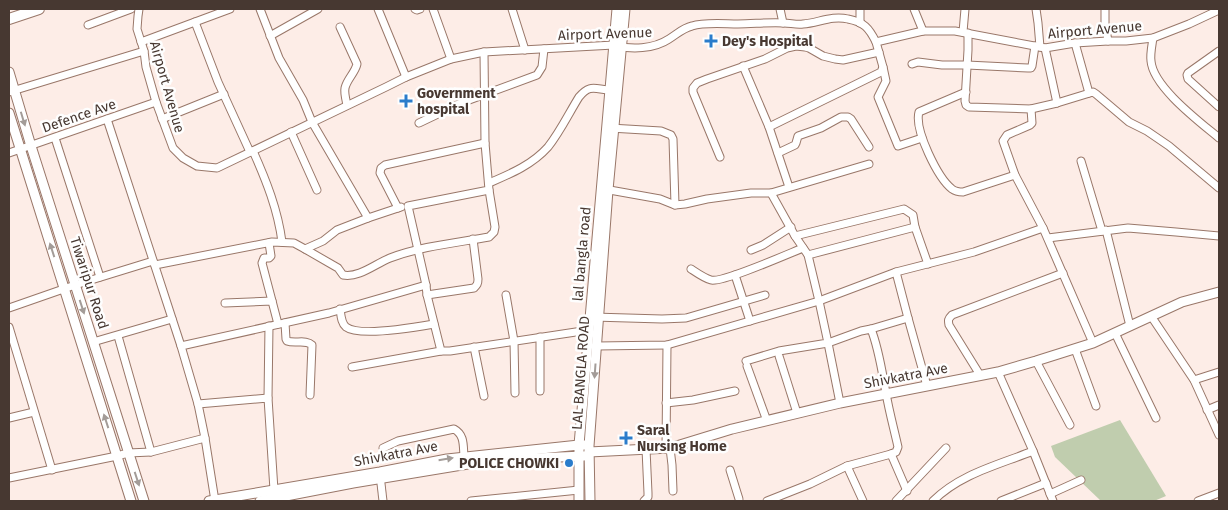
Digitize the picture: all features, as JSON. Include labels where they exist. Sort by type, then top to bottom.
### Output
[{"type":"main road","points":[[9,19],[39,9]]},
{"type":"street","points":[[88,25],[131,9]]},
{"type":"street","name":"Airport Avenue","points":[[140,9],[138,29],[146,67],[172,148],[183,158],[197,166],[217,168],[406,77],[451,59],[484,52],[618,46],[645,47],[669,40],[679,31],[693,25],[783,23],[802,25],[840,18],[860,23]]},
{"type":"street","points":[[141,42],[230,9]]},
{"type":"street","points":[[260,9],[279,58],[303,100],[312,122],[368,218]]},
{"type":"street","points":[[270,36],[318,9]]},
{"type":"street","points":[[378,9],[406,77]]},
{"type":"street","points":[[415,9],[420,9]]},
{"type":"street","points":[[433,9],[451,59]]},
{"type":"street","points":[[512,9],[525,50]]},
{"type":"street","name":"lal bangla road","points":[[579,501],[579,445],[589,330],[594,317],[618,46],[617,9]]},
{"type":"street","points":[[618,46],[625,9]]},
{"type":"street","points":[[780,9],[783,23]]},
{"type":"street","points":[[860,9],[860,23],[869,29],[880,52],[886,81],[878,97],[898,146],[922,138]]},
{"type":"street","points":[[914,9],[923,31]]},
{"type":"street","points":[[965,9],[968,65],[966,105],[969,107],[1031,109],[1093,92],[1129,122],[1148,131],[1169,146],[1219,188]]},
{"type":"street","points":[[1036,9],[1040,47],[1057,103]]},
{"type":"street","points":[[1105,9],[1108,41]]},
{"type":"street","name":"Airport Avenue","points":[[876,42],[923,31],[966,32],[1040,47],[1075,43],[1126,41],[1153,38],[1219,10]]},
{"type":"street","points":[[195,22],[224,94],[266,182],[276,211],[282,242]]},
{"type":"street","points":[[340,27],[357,64],[345,86],[347,105]]},
{"type":"street","points":[[1153,38],[1151,62],[1155,76],[1182,107],[1219,138]]},
{"type":"street","points":[[1075,43],[1089,93]]},
{"type":"street","points":[[720,157],[693,92],[693,88],[697,83],[796,46],[809,48],[823,56],[843,60],[880,52]]},
{"type":"street","points":[[912,64],[918,62],[942,65],[1031,68],[1040,47]]},
{"type":"street","points":[[419,123],[461,103],[537,75],[542,67],[544,49]]},
{"type":"street","points":[[12,91],[144,51]]},
{"type":"street","points":[[1219,51],[1187,75],[1188,79],[1219,107]]},
{"type":"street","points":[[9,308],[75,285],[154,263],[269,242],[294,243],[338,268],[342,274],[350,276],[388,259],[417,249],[488,237],[494,232],[495,227],[485,143],[484,52]]},
{"type":"street","points":[[743,66],[769,127],[789,187]]},
{"type":"street","points":[[769,127],[881,72],[883,67]]},
{"type":"street","name":"Tiwaripur Road","points":[[9,72],[12,91],[144,501]]},
{"type":"street","points":[[305,249],[328,238],[337,230],[368,218],[398,208],[489,186],[532,162],[548,147],[585,90],[589,88],[614,90]]},
{"type":"street","points":[[966,92],[919,112],[918,118],[922,138],[932,162],[947,183],[958,192],[1015,175]]},
{"type":"street","points":[[162,120],[224,94]]},
{"type":"street","name":"Defence Ave","points":[[9,153],[156,102]]},
{"type":"street","points":[[1031,109],[1032,123],[1010,133],[1003,141],[1015,175],[1044,228],[1093,343]]},
{"type":"street","points":[[9,113],[131,501]]},
{"type":"street","points":[[778,153],[794,145],[798,136],[821,128],[841,117],[851,119],[869,146]]},
{"type":"street","points":[[107,119],[198,404],[205,438],[213,501]]},
{"type":"street","points":[[610,128],[661,131],[671,134],[673,139],[675,205]]},
{"type":"street","points":[[291,132],[317,190]]},
{"type":"street","points":[[55,138],[100,278]]},
{"type":"street","points":[[398,208],[380,173],[381,168],[385,165],[485,143]]},
{"type":"street","points":[[1082,161],[1104,231],[1130,326]]},
{"type":"street","points":[[605,189],[660,198],[675,205],[751,193],[771,193],[869,164]]},
{"type":"street","points":[[771,193],[805,252],[819,301],[840,403]]},
{"type":"street","points":[[408,206],[441,351]]},
{"type":"street","points":[[795,236],[904,209],[912,215],[928,264]]},
{"type":"street","points":[[751,250],[763,245],[791,227]]},
{"type":"street","points":[[690,269],[712,280],[716,280],[805,252],[915,227]]},
{"type":"street","points":[[597,346],[667,345],[819,301],[896,272],[974,252],[1044,228]]},
{"type":"street","points":[[1048,238],[1128,228],[1219,236]]},
{"type":"street","points":[[428,295],[474,288],[476,286],[478,279],[473,239]]},
{"type":"street","points":[[269,242],[271,256],[264,258],[262,263],[272,301],[286,339],[291,343],[308,342],[312,345],[310,395]]},
{"type":"street","points":[[896,272],[927,386]]},
{"type":"street","points":[[980,375],[949,325],[949,318],[952,315],[1063,273]]},
{"type":"street","points":[[735,275],[750,321]]},
{"type":"street","points":[[181,346],[340,309],[426,286]]},
{"type":"street","name":"Shivkatra Ave","points":[[213,501],[274,490],[380,476],[447,459],[470,459],[579,445],[589,452],[668,448],[767,420],[840,403],[998,372],[1036,362],[1093,343],[1182,302],[1219,292]]},
{"type":"street","points":[[506,295],[514,341],[516,393]]},
{"type":"street","points":[[594,317],[662,320],[686,318],[765,295]]},
{"type":"street","points":[[225,303],[272,301]]},
{"type":"street","points":[[340,309],[342,322],[355,331],[397,330],[434,324]]},
{"type":"street","points":[[1151,316],[1194,380],[1219,434]]},
{"type":"street","name":"LAL BANGLA ROAD","points":[[590,501],[589,452],[597,346],[594,317]]},
{"type":"street","points":[[767,420],[747,364],[779,351],[828,343],[908,318]]},
{"type":"street","points":[[93,342],[172,319]]},
{"type":"street","points":[[269,326],[268,398],[274,490]]},
{"type":"street","points":[[9,327],[52,470]]},
{"type":"street","points":[[767,501],[810,484],[847,466],[896,452],[898,447],[871,328]]},
{"type":"street","points":[[352,367],[441,351],[589,330]]},
{"type":"street","points":[[1115,333],[1156,418]]},
{"type":"street","points":[[118,336],[151,452]]},
{"type":"street","points":[[540,337],[540,392]]},
{"type":"street","points":[[667,345],[666,403],[668,448],[672,465],[672,490]]},
{"type":"street","points":[[474,347],[484,396]]},
{"type":"street","points":[[1075,349],[1096,406]]},
{"type":"street","points":[[779,356],[797,414]]},
{"type":"street","points":[[1036,362],[1070,425]]},
{"type":"street","points":[[998,372],[1034,451],[1052,498],[1081,480]]},
{"type":"street","points":[[1194,380],[1219,372]]},
{"type":"street","points":[[666,403],[693,400],[735,391]]},
{"type":"street","points":[[198,404],[268,398]]},
{"type":"street","points":[[1207,410],[1219,405]]},
{"type":"street","points":[[9,418],[34,412]]},
{"type":"street","points":[[383,448],[398,441],[454,429],[463,437],[470,459],[579,456],[589,452]]},
{"type":"street","points":[[9,478],[128,453],[151,452],[205,438]]},
{"type":"street","points":[[896,501],[946,448]]},
{"type":"street","points":[[644,501],[648,497],[646,449]]},
{"type":"street","points":[[933,501],[967,476],[1034,451]]},
{"type":"street","points":[[891,454],[907,491]]},
{"type":"street","points":[[847,466],[863,501]]},
{"type":"street","points":[[730,470],[738,501]]},
{"type":"street","points":[[260,501],[380,476],[383,501]]},
{"type":"street","points":[[1001,501],[1046,483]]},
{"type":"street","points":[[471,501],[579,490]]},
{"type":"street","points":[[1198,501],[1219,493]]},
{"type":"green space","points":[[1120,420],[1166,496],[1154,501],[1101,501],[1055,457],[1051,446]]},
{"type":"place","name":"Dey's Hospital","points":[[711,41]]},
{"type":"place","name":"Government hospital","points":[[406,101]]},
{"type":"place","name":"Saral Nursing Home","points":[[626,438]]},
{"type":"place","name":"POLICE CHOWKI","points":[[569,463]]}]
